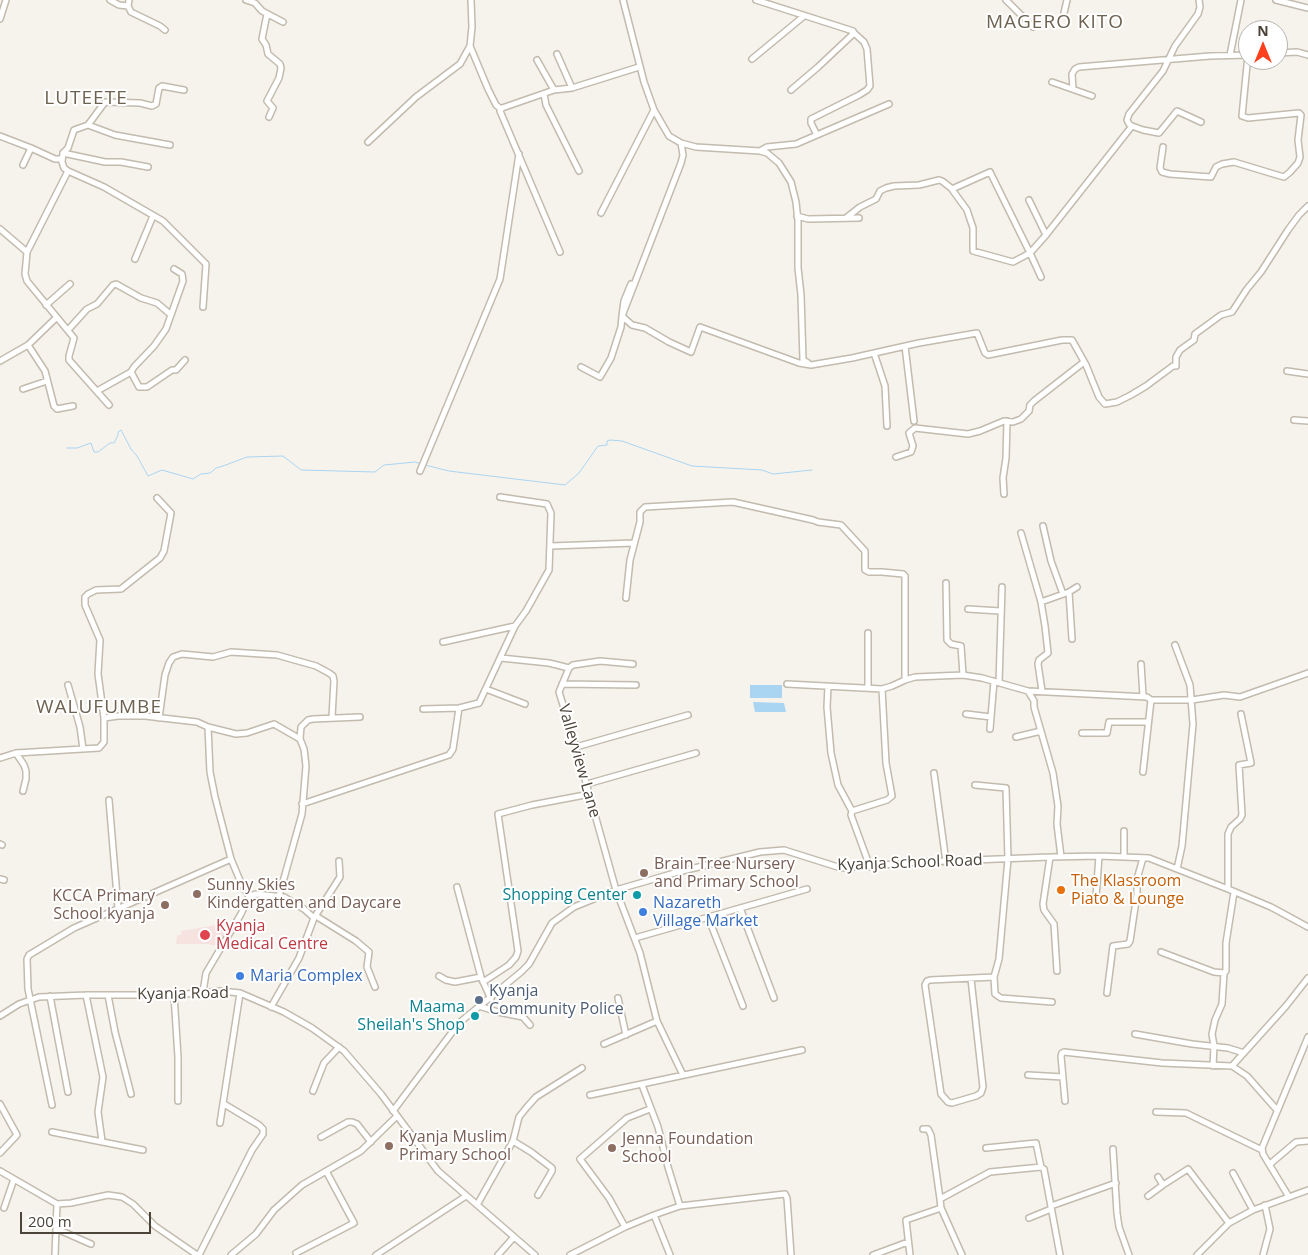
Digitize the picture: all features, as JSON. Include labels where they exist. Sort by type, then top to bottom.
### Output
[{"type":"street","points":[[0,19],[6,0]]},
{"type":"street","points":[[110,0],[120,5],[128,3],[135,15],[165,30]]},
{"type":"street","points":[[246,0],[255,3],[262,11],[283,22]]},
{"type":"street","points":[[368,142],[416,97],[460,64],[470,46],[472,27],[471,0]]},
{"type":"street","points":[[623,0],[639,66],[654,110],[664,130],[673,138],[696,147],[760,151],[774,157],[791,182],[795,196],[797,216],[798,268],[801,295],[801,362]]},
{"type":"street","points":[[756,0],[852,30],[868,49],[870,86],[859,95],[811,119],[817,135]]},
{"type":"street","points":[[1006,0],[1032,27]]},
{"type":"street","points":[[1064,13],[1067,0]]},
{"type":"street","points":[[1199,0],[1198,14],[1175,46],[1170,60],[1128,114],[1127,122],[1143,130],[1161,132],[1177,111],[1201,122]]},
{"type":"street","points":[[1230,55],[1241,0]]},
{"type":"street","points":[[1276,0],[1308,8]]},
{"type":"street","points":[[267,14],[262,38],[268,54],[280,64],[281,68],[279,78],[268,100],[268,103],[273,108],[269,117]]},
{"type":"street","points":[[752,59],[804,16]]},
{"type":"street","points":[[792,90],[853,32]]},
{"type":"street","points":[[470,46],[488,89],[496,105],[501,109],[501,113],[560,252]]},
{"type":"street","points":[[1288,52],[1297,52],[1308,55]]},
{"type":"street","points":[[557,54],[572,88]]},
{"type":"street","points":[[1073,89],[1072,74],[1079,67],[1238,55]]},
{"type":"street","points":[[537,60],[554,90]]},
{"type":"street","points":[[501,109],[554,90],[572,88],[639,66]]},
{"type":"street","points":[[1163,147],[1160,168],[1162,172],[1170,174],[1211,176],[1216,167],[1234,162],[1277,176],[1284,177],[1290,172],[1298,163],[1300,157],[1298,140],[1302,115],[1299,113],[1248,118],[1242,116],[1247,70]]},
{"type":"street","points":[[1052,82],[1092,96]]},
{"type":"street","points":[[184,90],[162,86],[159,88],[156,104],[152,106],[140,103],[105,102],[88,125],[76,129],[63,156],[64,168],[104,187],[164,222],[206,264],[203,307]]},
{"type":"street","points":[[544,94],[546,105],[579,171]]},
{"type":"street","points":[[760,151],[767,147],[796,144],[889,104]]},
{"type":"street","points":[[601,214],[654,110]]},
{"type":"street","points":[[88,125],[115,135],[170,145]]},
{"type":"street","points":[[846,218],[860,207],[876,199],[880,191],[886,188],[919,185],[938,180],[948,184],[966,206],[973,228],[973,251],[1013,262],[1030,253],[1046,235],[1132,126]]},
{"type":"street","points":[[0,136],[55,159],[63,156],[148,167]]},
{"type":"street","points":[[622,316],[681,163],[683,155],[681,142]]},
{"type":"street","points":[[22,165],[31,148]]},
{"type":"street","points":[[420,471],[500,279],[519,154]]},
{"type":"street","points":[[68,171],[27,252],[26,277],[28,283],[74,338],[69,360],[108,405]]},
{"type":"street","points":[[952,189],[990,172],[1041,277]]},
{"type":"street","points":[[1029,200],[1046,235]]},
{"type":"street","points":[[622,316],[632,325],[645,328],[691,352],[700,327],[811,365],[977,333],[984,353],[988,355],[1062,340],[1072,340],[1099,397],[1105,404],[1117,402],[1131,395],[1173,366],[1176,366],[1176,357],[1180,350],[1194,340],[1195,334],[1220,314],[1232,312],[1247,289],[1262,272],[1288,230],[1308,206]]},
{"type":"street","points":[[135,259],[154,216]]},
{"type":"street","points":[[797,216],[808,219],[859,218]]},
{"type":"street","points":[[0,229],[27,252]]},
{"type":"street","points":[[97,391],[131,372],[166,329],[183,281],[182,274],[174,269]]},
{"type":"street","points":[[46,305],[70,284]]},
{"type":"street","points":[[68,330],[116,284],[141,298],[157,304],[170,314]]},
{"type":"street","points":[[581,367],[600,377],[622,326],[624,301],[631,284]]},
{"type":"street","points":[[0,361],[28,345],[56,318]]},
{"type":"street","points":[[28,345],[45,371],[51,400],[55,408],[73,406]]},
{"type":"street","points":[[905,346],[914,421]]},
{"type":"street","points":[[874,353],[885,386],[887,426]]},
{"type":"street","points":[[131,372],[139,386],[147,387],[172,370],[176,370],[185,360]]},
{"type":"street","points":[[896,457],[911,452],[913,446],[909,433],[915,428],[968,434],[1004,421],[1013,422],[1021,419],[1029,411],[1030,405],[1034,401],[1084,362]]},
{"type":"street","points":[[1287,371],[1308,374]]},
{"type":"street","points":[[23,389],[47,381]]},
{"type":"street","points":[[1294,420],[1308,421]]},
{"type":"street","points":[[1004,494],[1003,478],[1008,421]]},
{"type":"street","points":[[423,709],[460,708],[479,703],[514,626],[526,611],[549,570],[552,513],[547,504],[500,497]]},
{"type":"street","points":[[0,758],[16,753],[99,748],[103,745],[104,718],[98,674],[100,640],[85,605],[86,597],[96,590],[121,589],[160,558],[164,551],[170,513],[157,498]]},
{"type":"street","points":[[626,598],[630,560],[640,522],[640,512],[645,507],[733,502],[818,522],[840,525],[865,550],[865,570],[905,574],[905,680]]},
{"type":"street","points":[[1043,526],[1051,561],[1063,594]]},
{"type":"street","points":[[1021,533],[1041,602],[1048,652],[1047,655],[1038,661],[1042,692]]},
{"type":"street","points":[[551,546],[634,544]]},
{"type":"street","points":[[946,583],[947,640],[951,644],[961,646],[963,675]]},
{"type":"street","points":[[990,729],[997,682],[1002,587]]},
{"type":"street","points":[[1041,602],[1069,592],[1077,587]]},
{"type":"street","points":[[1069,592],[1072,639]]},
{"type":"street","points":[[968,609],[1000,611]]},
{"type":"street","points":[[443,642],[514,626]]},
{"type":"street","points":[[868,633],[868,688]]},
{"type":"street","points":[[1175,645],[1188,679],[1194,724],[1182,846],[1177,869]]},
{"type":"street","points":[[159,718],[165,675],[169,662],[173,657],[182,654],[213,657],[231,652],[277,654],[297,662],[312,665],[329,673],[333,676],[334,681],[332,717]]},
{"type":"street","points":[[501,658],[549,663],[569,668],[576,664],[600,661],[633,664]]},
{"type":"street","points":[[1141,664],[1143,696]]},
{"type":"street","name":"Valleyview Lane","points":[[569,668],[559,692],[590,794],[616,890],[635,938],[657,1021],[684,1075]]},
{"type":"street","points":[[787,684],[882,689],[905,680],[928,676],[963,675],[1028,691],[1143,696],[1151,700],[1192,700],[1240,696],[1308,673]]},
{"type":"street","points":[[562,684],[636,685]]},
{"type":"street","points":[[68,685],[80,727],[83,749]]},
{"type":"street","points":[[828,686],[827,707],[831,753],[838,785],[852,811],[851,815],[870,867]]},
{"type":"street","points":[[486,689],[525,704]]},
{"type":"street","points":[[852,811],[887,800],[892,796],[886,763],[882,689]]},
{"type":"street","points":[[1028,691],[1034,701],[1034,707],[1053,773],[1057,798],[1057,824],[1061,857]]},
{"type":"street","points":[[1143,772],[1151,700]]},
{"type":"street","points":[[302,804],[449,755],[453,749],[460,708]]},
{"type":"street","points":[[966,714],[991,717]]},
{"type":"street","points":[[1228,889],[1228,834],[1231,827],[1242,815],[1239,765],[1252,763],[1242,714]]},
{"type":"street","points":[[104,718],[130,715],[197,722],[208,727],[236,734],[244,734],[274,724],[300,738]]},
{"type":"street","points":[[576,747],[688,715]]},
{"type":"street","points":[[279,896],[300,824],[306,760],[300,738],[301,727],[308,720],[332,717],[360,717]]},
{"type":"street","points":[[1082,734],[1107,733],[1109,722],[1148,722]]},
{"type":"street","points":[[208,727],[211,780],[232,859],[241,884],[249,896]]},
{"type":"street","points":[[1016,737],[1041,731]]},
{"type":"street","points":[[16,753],[26,771],[23,791]]},
{"type":"street","points":[[587,784],[696,753]]},
{"type":"street","points":[[934,773],[946,862]]},
{"type":"street","points":[[975,785],[1006,788],[1008,859],[999,959],[994,977],[994,990],[997,997],[1052,1002]]},
{"type":"street","points":[[439,976],[455,982],[482,980],[509,965],[518,952],[498,814],[532,805],[590,794]]},
{"type":"street","points":[[109,800],[118,908]]},
{"type":"street","points":[[1124,831],[1124,856]]},
{"type":"street","name":"Kyanja School Road","points":[[231,1255],[256,1234],[274,1210],[308,1180],[372,1142],[459,1023],[513,980],[525,968],[547,931],[558,918],[585,901],[616,890],[729,859],[778,849],[836,868],[1050,856],[1124,856],[1159,862],[1271,907],[1308,926]]},
{"type":"street","points":[[1050,856],[1043,907],[1054,924],[1057,970]]},
{"type":"street","points":[[1096,897],[1099,856]]},
{"type":"street","points":[[1107,993],[1114,946],[1128,944],[1130,941],[1136,902],[1137,879],[1143,858]]},
{"type":"street","points":[[52,1105],[28,989],[28,954],[67,932],[118,908],[232,859]]},
{"type":"street","points":[[271,1007],[299,958],[315,917],[340,877],[339,862]]},
{"type":"street","points":[[457,887],[482,980],[491,998]]},
{"type":"street","points":[[635,938],[807,889]]},
{"type":"street","points":[[1213,1066],[1214,1046],[1212,1034],[1215,1020],[1222,1004],[1224,973],[1226,971],[1226,943],[1234,892]]},
{"type":"street","points":[[203,992],[206,973],[234,928],[249,896],[256,894],[279,896],[292,901],[369,952],[367,967],[376,987]]},
{"type":"street","points":[[740,908],[774,998]]},
{"type":"street","points":[[708,917],[743,1006]]},
{"type":"street","points":[[1161,952],[1214,972],[1224,973]]},
{"type":"street","points":[[971,979],[983,1087],[981,1093],[976,1096],[952,1103],[948,1102],[941,1094],[925,985],[930,980],[994,977]]},
{"type":"street","points":[[1232,1066],[1286,1006],[1308,978]]},
{"type":"street","name":"Kyanja Road","points":[[0,1016],[19,1004],[50,996],[174,995],[222,991],[240,993],[312,1028],[339,1047],[368,1078],[438,1171],[536,1255]]},
{"type":"street","points":[[220,1123],[240,993]]},
{"type":"street","points":[[86,995],[103,1077],[98,1112],[102,1141]]},
{"type":"street","points":[[108,995],[130,1094]]},
{"type":"street","points":[[174,995],[178,1057],[178,1101]]},
{"type":"street","points":[[50,996],[68,1092]]},
{"type":"street","points":[[618,998],[626,1035]]},
{"type":"street","points":[[479,1006],[523,1017],[530,1025]]},
{"type":"street","points":[[604,1044],[657,1021]]},
{"type":"street","points":[[1136,1034],[1228,1048],[1244,1053]]},
{"type":"street","points":[[1262,1150],[1308,1036]]},
{"type":"street","points":[[313,1091],[324,1063],[339,1047]]},
{"type":"street","points":[[590,1094],[642,1085],[802,1050]]},
{"type":"street","points":[[1065,1101],[1061,1056],[1064,1052],[1162,1064],[1232,1066],[1247,1076],[1277,1110]]},
{"type":"street","points":[[477,1205],[513,1141],[520,1117],[532,1101],[582,1068]]},
{"type":"street","points":[[1028,1075],[1063,1076]]},
{"type":"street","points":[[642,1085],[658,1127],[680,1206]]},
{"type":"street","points":[[0,1104],[17,1135],[0,1153]]},
{"type":"street","points":[[0,1171],[58,1204],[108,1195],[122,1197],[133,1204],[155,1226],[198,1255],[252,1150],[263,1134],[259,1125],[224,1104]]},
{"type":"street","points":[[625,1226],[607,1196],[580,1158],[627,1118],[650,1109]]},
{"type":"street","points":[[1156,1112],[1186,1113],[1262,1150],[1289,1197]]},
{"type":"street","points":[[321,1137],[348,1122],[352,1122],[357,1124],[372,1142]]},
{"type":"street","points":[[923,1129],[928,1129],[931,1135],[941,1208],[962,1255]]},
{"type":"street","points":[[52,1132],[143,1150]]},
{"type":"street","points":[[513,1141],[552,1168],[538,1195]]},
{"type":"street","points":[[1270,1164],[1296,1142],[1308,1141]]},
{"type":"street","points":[[986,1148],[1036,1143],[1041,1167],[1044,1169],[1060,1255]]},
{"type":"street","points":[[1113,1149],[1118,1220],[1128,1255]]},
{"type":"street","points":[[940,1199],[990,1172],[1041,1167]]},
{"type":"street","points":[[1148,1196],[1162,1184],[1188,1170],[1229,1223]]},
{"type":"street","points":[[296,1253],[354,1223],[326,1171]]},
{"type":"street","points":[[1233,1174],[1253,1210]]},
{"type":"street","points":[[1158,1177],[1162,1184]]},
{"type":"street","points":[[4,1208],[14,1179]]},
{"type":"street","points":[[1028,1218],[1051,1207],[1116,1184]]},
{"type":"street","points":[[1197,1255],[1229,1223],[1253,1210],[1308,1190]]},
{"type":"street","points":[[570,1255],[625,1226],[680,1206],[785,1194],[788,1198],[791,1255]]},
{"type":"street","points":[[376,1255],[466,1196]]},
{"type":"street","points":[[55,1255],[58,1204]]},
{"type":"street","points":[[1263,1255],[1270,1229],[1265,1205]]},
{"type":"street","points":[[910,1255],[906,1220],[941,1208]]},
{"type":"street","points":[[654,1215],[670,1255]]},
{"type":"street","points":[[57,1229],[91,1244]]},
{"type":"street","points":[[498,1255],[514,1237]]},
{"type":"street","points":[[873,1255],[908,1242]]},
{"type":"shaded area","name":"Kyanja Medical Centre","points":[[234,922],[220,947],[208,944],[176,944],[177,935],[182,935],[181,931]]},
{"type":"water","points":[[750,685],[782,685],[782,698],[750,698]]},
{"type":"water","points":[[753,702],[784,703],[786,712],[755,712]]},
{"type":"waterway","points":[[67,448],[77,448],[91,443],[94,452],[98,452],[110,443],[114,443],[118,432],[121,430],[148,476],[162,470],[193,479],[201,474],[210,473],[216,468],[247,457],[283,456],[301,470],[375,472],[384,465],[415,462],[421,464]]},
{"type":"waterway","points":[[425,465],[449,471],[565,485],[579,473],[598,446],[607,445],[607,441],[610,440],[622,441],[692,466],[762,470],[773,474],[812,470]]},
{"type":"place","name":"Brain Tree Nursery and Primary School","points":[[644,873]]},
{"type":"place","name":"The Klassroom Piato & Lounge","points":[[1061,890]]},
{"type":"place","name":"Sunny Skies Kindergatten and Daycare","points":[[197,894]]},
{"type":"place","name":"Shopping Center","points":[[637,895]]},
{"type":"place","name":"KCCA Primary School kyanja","points":[[165,905]]},
{"type":"place","name":"Nazareth Village Market","points":[[643,912]]},
{"type":"place","name":"Kyanja Medical Centre","points":[[205,935]]},
{"type":"place","name":"Maria Complex","points":[[240,976]]},
{"type":"place","name":"Kyanja Community Police","points":[[479,1000]]},
{"type":"place","name":"Maama Sheilah's Shop","points":[[475,1016]]},
{"type":"place","name":"Kyanja Muslim Primary School","points":[[389,1146]]},
{"type":"place","name":"Jenna Foundation School","points":[[612,1148]]},
{"type":"district","name":"MAGERO KITO","points":[[1055,23]]},
{"type":"district","name":"LUTEETE","points":[[86,99]]},
{"type":"district","name":"WALUFUMBE","points":[[99,708]]}]
